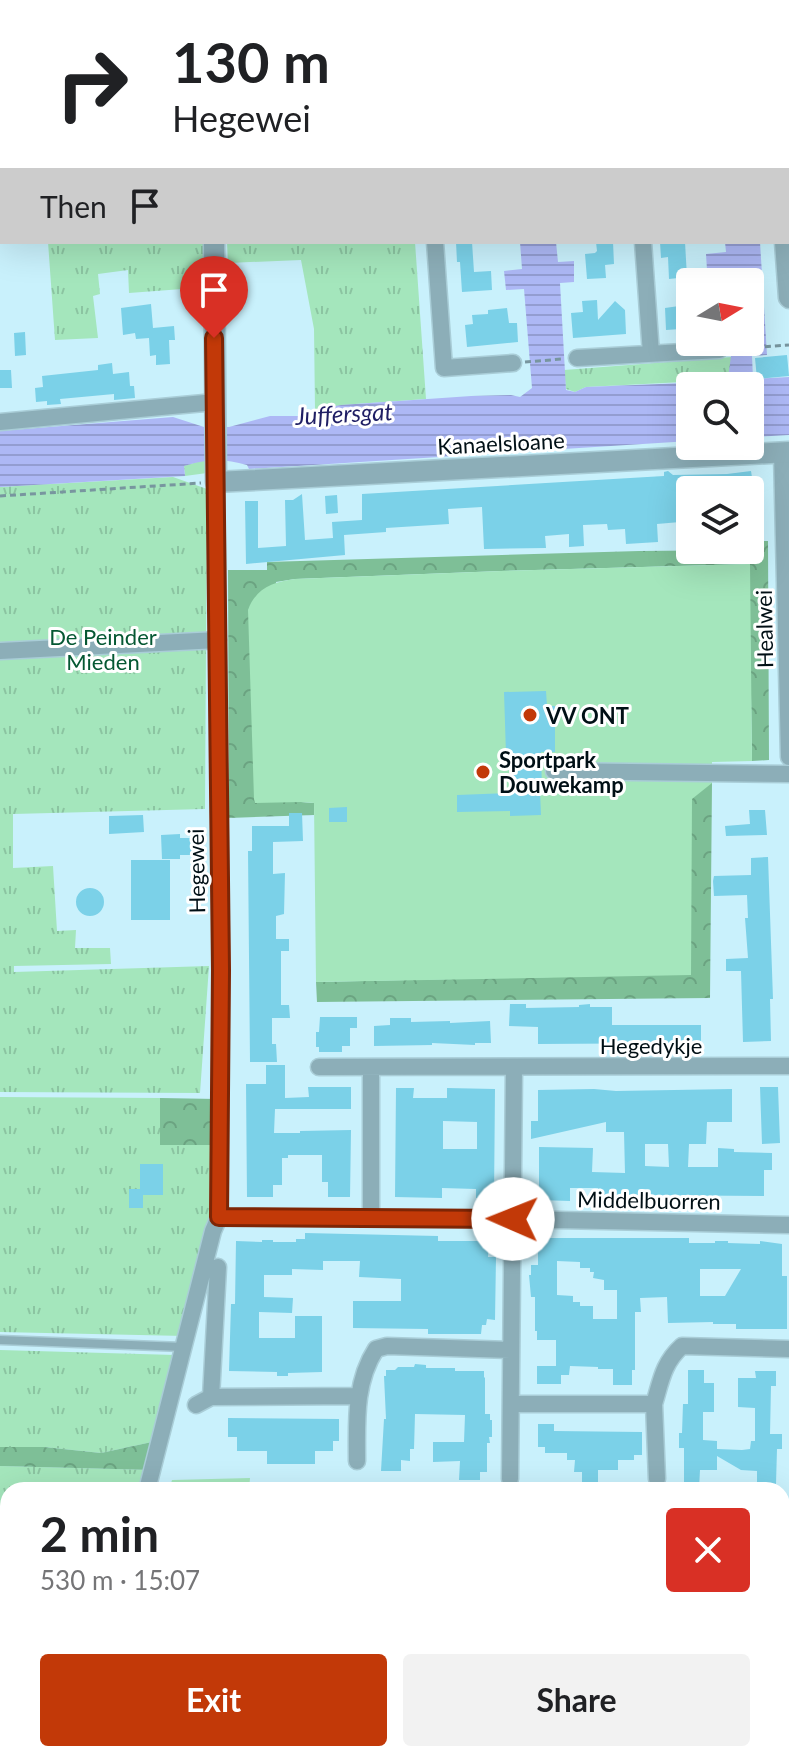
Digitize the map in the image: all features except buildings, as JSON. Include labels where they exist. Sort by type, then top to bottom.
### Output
[{"type":"street","name":"Hegewei","points":[[149,1482],[219,1217],[221,970],[214,244]]},
{"type":"street","points":[[435,244],[444,368],[513,363]]},
{"type":"street","points":[[643,244],[651,354]]},
{"type":"street","points":[[783,244],[789,300]]},
{"type":"street","points":[[577,358],[676,353]]},
{"type":"street","points":[[0,422],[215,410]]},
{"type":"street","name":"Kanaelsloane","points":[[216,477],[785,452]]},
{"type":"street","name":"Healwei","points":[[785,452],[789,757]]},
{"type":"street","points":[[0,651],[218,640]]},
{"type":"street","points":[[554,771],[789,774]]},
{"type":"street","name":"Hegedykje","points":[[319,1067],[789,1066]]},
{"type":"street","points":[[371,1068],[371,1217]]},
{"type":"street","points":[[510,1479],[514,1068]]},
{"type":"street","name":"Middelbuorren","points":[[219,1217],[789,1225]]},
{"type":"street","points":[[218,1267],[203,1401],[358,1396]]},
{"type":"street","points":[[357,1461],[358,1396],[370,1357],[376,1349],[387,1346],[511,1350]]},
{"type":"street","points":[[657,1479],[654,1404],[671,1356],[682,1346],[789,1349]]},
{"type":"street","points":[[511,1404],[654,1404]]},
{"type":"lane","points":[[0,1340],[183,1347]]},
{"type":"path","points":[[764,347],[786,345]]},
{"type":"path","points":[[513,363],[577,358]]},
{"type":"path","points":[[0,496],[216,477]]},
{"type":"green space","points":[[48,244],[209,244],[209,287],[129,293],[128,270],[98,274],[100,294],[93,296],[98,338],[55,340]]},
{"type":"green space","points":[[227,244],[415,244],[426,399],[341,405],[315,410],[314,329],[301,260],[228,263]]},
{"type":"green space","points":[[732,357],[729,372],[676,372],[676,382],[586,387],[575,392],[566,389],[564,370]]},
{"type":"green space","points":[[208,460],[207,473],[185,476],[184,466]]},
{"type":"green space","name":"De Peinder Mieden","points":[[173,477],[207,489],[205,809],[13,814],[13,868],[53,866],[57,931],[76,930],[75,948],[110,948],[111,964],[14,966],[14,972],[209,966],[200,1093],[0,1092],[0,487]]},
{"type":"green space","points":[[764,541],[768,541],[769,760],[752,761],[749,564],[764,564]]},
{"type":"green space","points":[[676,551],[676,564],[749,564],[501,571],[276,582],[301,802],[314,803],[314,815],[229,818],[228,570],[267,570],[267,562]]},
{"type":"green space","name":"Sportpark Douwekamp","points":[[750,564],[752,761],[712,762],[712,783],[692,799],[691,975],[316,982],[314,803],[255,803],[254,799],[248,610],[251,602],[273,584],[295,579]]},
{"type":"green space","points":[[559,783],[712,783],[710,998],[317,1002],[316,982],[691,974]]},
{"type":"green space","points":[[0,1097],[160,1098],[161,1145],[216,1145],[215,1202],[185,1336],[0,1332]]},
{"type":"green space","points":[[160,1098],[217,1099],[216,1145],[160,1145]]},
{"type":"green space","points":[[0,1350],[175,1355],[161,1440],[101,1453],[44,1447],[0,1447]]},
{"type":"green space","points":[[161,1440],[152,1470],[0,1466],[0,1447],[44,1447],[101,1453]]},
{"type":"green space","points":[[0,1466],[152,1470],[149,1482],[0,1482]]},
{"type":"green space","points":[[250,1478],[250,1482],[172,1480]]},
{"type":"water","name":"Juffersgat","points":[[520,244],[556,244],[558,262],[574,261],[574,282],[560,283],[566,390],[575,392],[586,387],[676,383],[676,442],[249,469],[247,465],[215,460],[184,466],[185,476],[0,487],[0,431],[173,417],[204,427],[229,427],[270,416],[304,416],[315,410],[341,405],[471,396],[520,397],[532,388],[524,289],[506,290],[504,271],[522,269]]},
{"type":"water","points":[[725,244],[760,244],[762,268],[707,268],[706,254],[726,252]]},
{"type":"water","points":[[764,307],[767,355],[764,355]]},
{"type":"water","points":[[731,356],[752,356],[753,372],[729,372]]},
{"type":"water","points":[[789,377],[789,435],[764,436],[764,378]]},
{"type":"place","name":"VV ONT","points":[[530,715]]},
{"type":"place","name":"Sportpark Douwekamp","points":[[483,772]]},
{"type":"route","points":[[214,338],[221,970],[219,1217],[513,1219]]}]
